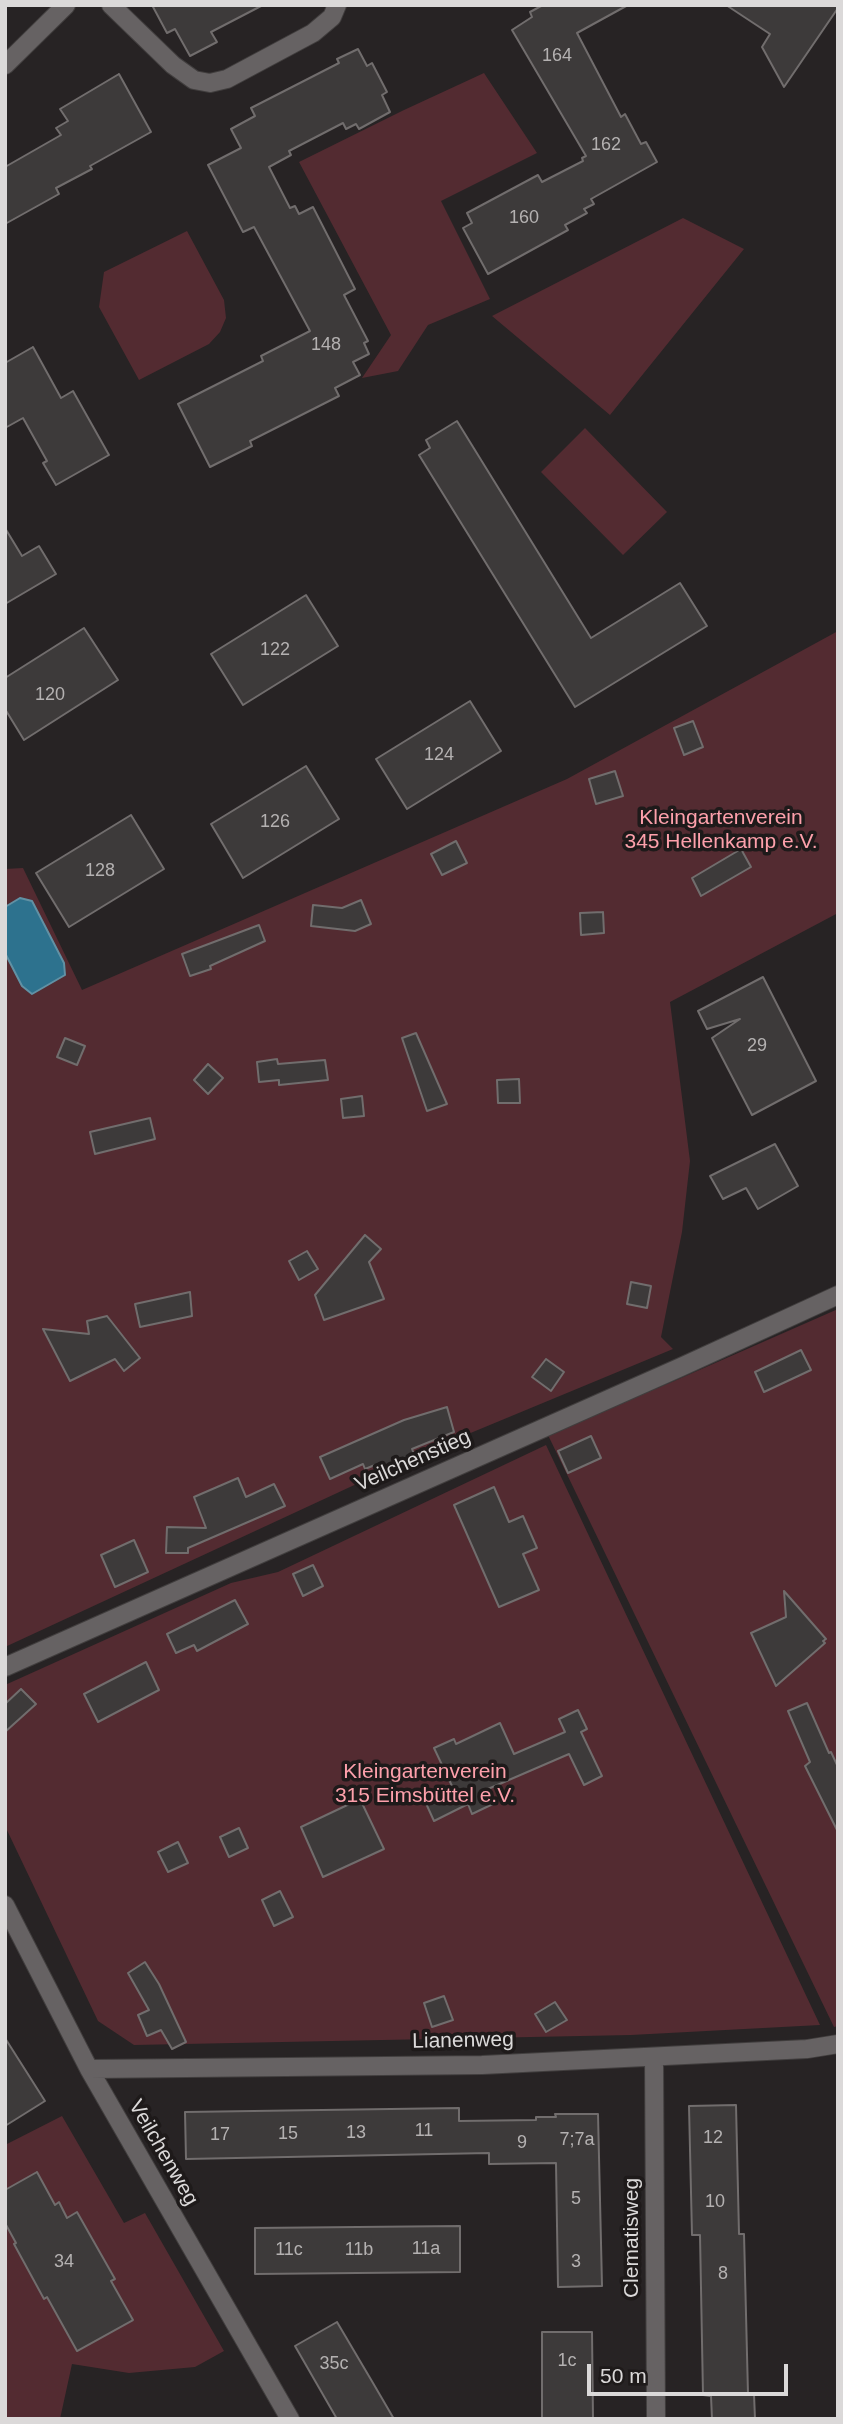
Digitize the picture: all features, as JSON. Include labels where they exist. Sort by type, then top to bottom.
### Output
[{"type":"street","points":[[5,65],[66,5]]},
{"type":"street","points":[[111,5],[173,65],[194,80],[210,83],[227,79],[313,33],[332,17],[337,5]]},
{"type":"street","name":"Veilchenstieg","points":[[5,1667],[838,1295]]},
{"type":"street","name":"Veilchenweg","points":[[5,1905],[89,2069],[290,2419]]},
{"type":"street","name":"Lianenweg","points":[[89,2069],[482,2065],[807,2049],[838,2044]]},
{"type":"street","name":"Clematisweg","points":[[654,2057],[656,2419]]},
{"type":"green space","points":[[484,73],[537,153],[441,201],[490,299],[428,325],[398,371],[362,378],[391,335],[299,162]]},
{"type":"green space","points":[[683,218],[744,249],[610,415],[492,316]]},
{"type":"green space","points":[[187,231],[224,300],[226,318],[220,332],[209,344],[139,380],[99,307],[104,272]]},
{"type":"green space","points":[[585,428],[667,512],[623,555],[541,472]]},
{"type":"green space","name":"Kleingartenverein 345 Hellenkamp e.V.","points":[[838,631],[838,913],[670,1002],[690,1161],[682,1232],[661,1337],[673,1349],[432,1449],[5,1647],[5,953],[22,986],[20,898],[5,907],[5,869],[23,868],[82,990],[567,779]]},
{"type":"green space","points":[[838,1309],[838,2026],[834,2027],[547,1433]]},
{"type":"green space","name":"Kleingartenverein 315 Eimsbüttel e.V.","points":[[546,1445],[820,2025],[631,2035],[134,2045],[98,2021],[5,1826],[5,1685],[231,1583],[278,1572]]},
{"type":"green space","points":[[62,2116],[124,2223],[145,2213],[224,2351],[195,2367],[129,2373],[72,2364],[60,2419],[5,2419],[5,2145]]},
{"type":"water","points":[[20,898],[32,901],[64,963],[65,975],[32,994],[22,986],[5,953],[5,907]]},
{"type":"building","points":[[152,5],[263,5],[211,32],[217,42],[190,56],[175,29],[167,33]]},
{"type":"building","points":[[543,5],[628,5],[577,33],[621,117],[625,114],[641,144],[646,142],[657,162],[591,199],[594,204],[584,209],[587,213],[565,225],[568,230],[488,274],[463,228],[472,223],[467,213],[538,175],[542,182],[583,161],[582,158],[586,156],[512,30],[532,17],[530,12]]},
{"type":"building","points":[[726,5],[838,5],[838,8],[784,87],[762,47],[770,34]]},
{"type":"building","points":[[358,49],[367,66],[372,63],[387,92],[382,95],[390,112],[359,129],[356,124],[346,129],[343,123],[289,151],[291,155],[269,167],[290,208],[295,206],[299,214],[313,207],[355,289],[344,295],[368,341],[364,343],[369,354],[353,362],[360,375],[335,388],[339,396],[250,441],[252,446],[210,467],[178,404],[263,361],[261,356],[310,331],[254,227],[243,232],[208,165],[241,148],[231,129],[255,116],[251,108],[339,63],[337,59]]},
{"type":"building","points":[[119,74],[151,132],[90,166],[92,169],[56,188],[59,194],[5,224],[5,167],[61,135],[56,128],[68,121],[60,109]]},
{"type":"building","points":[[33,347],[61,398],[73,391],[109,455],[56,485],[43,463],[47,461],[23,418],[5,428],[5,363]]},
{"type":"building","points":[[457,421],[591,638],[680,583],[707,626],[575,707],[419,455],[430,448],[426,440]]},
{"type":"building","points":[[5,528],[22,556],[39,546],[56,574],[5,604]]},
{"type":"building","points":[[306,595],[338,646],[243,705],[211,654]]},
{"type":"building","points":[[84,628],[118,680],[24,740],[5,709],[5,678]]},
{"type":"building","points":[[470,701],[501,751],[407,809],[376,759]]},
{"type":"building","points":[[693,721],[703,747],[684,755],[674,728]]},
{"type":"building","points":[[306,766],[339,819],[243,878],[211,824]]},
{"type":"building","points":[[615,771],[623,796],[596,804],[589,779]]},
{"type":"building","points":[[131,815],[164,869],[69,927],[36,873]]},
{"type":"building","points":[[456,841],[467,863],[442,875],[431,854]]},
{"type":"building","points":[[741,849],[751,867],[701,896],[692,878]]},
{"type":"building","points":[[361,900],[371,924],[355,931],[311,926],[313,905],[342,908]]},
{"type":"building","points":[[603,912],[604,933],[581,935],[580,913]]},
{"type":"building","points":[[259,925],[265,941],[210,966],[211,969],[190,976],[182,954]]},
{"type":"building","points":[[763,977],[816,1081],[752,1115],[712,1038],[740,1019],[707,1029],[698,1011]]},
{"type":"building","points":[[416,1033],[447,1104],[427,1111],[402,1038]]},
{"type":"building","points":[[65,1038],[85,1046],[77,1065],[57,1057]]},
{"type":"building","points":[[277,1059],[278,1064],[325,1060],[328,1080],[279,1085],[279,1080],[259,1082],[257,1062]]},
{"type":"building","points":[[208,1064],[223,1078],[208,1094],[194,1080]]},
{"type":"building","points":[[519,1079],[520,1103],[498,1103],[497,1080]]},
{"type":"building","points":[[362,1096],[364,1116],[343,1118],[341,1099]]},
{"type":"building","points":[[150,1118],[155,1139],[95,1154],[90,1132]]},
{"type":"building","points":[[775,1144],[798,1186],[758,1209],[746,1188],[723,1199],[710,1176]]},
{"type":"building","points":[[365,1235],[381,1249],[369,1262],[384,1299],[324,1320],[315,1295]]},
{"type":"building","points":[[307,1251],[318,1269],[299,1280],[289,1261]]},
{"type":"building","points":[[631,1282],[651,1286],[647,1308],[627,1304]]},
{"type":"building","points":[[190,1292],[192,1316],[140,1327],[135,1304]]},
{"type":"building","points":[[107,1316],[140,1358],[124,1371],[115,1359],[70,1381],[43,1329],[89,1334],[87,1321]]},
{"type":"building","points":[[801,1350],[811,1370],[764,1392],[755,1372]]},
{"type":"building","points":[[546,1359],[564,1372],[551,1391],[532,1377]]},
{"type":"building","points":[[447,1407],[454,1432],[412,1449],[414,1454],[377,1470],[375,1465],[365,1469],[363,1464],[330,1479],[320,1457],[404,1420]]},
{"type":"building","points":[[591,1436],[601,1458],[568,1473],[558,1451]]},
{"type":"building","points":[[238,1478],[246,1497],[274,1484],[285,1506],[188,1548],[188,1553],[166,1553],[167,1527],[206,1528],[194,1497]]},
{"type":"building","points":[[494,1487],[509,1522],[523,1516],[537,1548],[523,1554],[539,1590],[499,1607],[454,1505]]},
{"type":"building","points":[[134,1540],[148,1572],[115,1587],[101,1555]]},
{"type":"building","points":[[313,1565],[323,1586],[303,1596],[293,1574]]},
{"type":"building","points":[[784,1591],[826,1639],[823,1641],[825,1643],[776,1686],[751,1633],[786,1617]]},
{"type":"building","points":[[235,1600],[248,1624],[197,1651],[194,1645],[176,1653],[167,1634]]},
{"type":"building","points":[[146,1662],[159,1690],[98,1722],[84,1694]]},
{"type":"building","points":[[21,1689],[36,1704],[5,1732],[5,1704]]},
{"type":"building","points":[[807,1703],[838,1767],[838,1832],[805,1766],[810,1762],[788,1711]]},
{"type":"building","points":[[578,1710],[587,1729],[581,1732],[602,1776],[584,1785],[569,1754],[488,1789],[495,1803],[472,1814],[468,1804],[434,1821],[424,1799],[452,1786],[434,1748],[454,1739],[456,1744],[500,1723],[514,1754],[565,1732],[559,1719]]},
{"type":"building","points":[[360,1799],[384,1849],[323,1877],[301,1827]]},
{"type":"building","points":[[239,1828],[248,1848],[229,1857],[220,1837]]},
{"type":"building","points":[[178,1842],[188,1863],[168,1872],[158,1852]]},
{"type":"building","points":[[280,1891],[293,1917],[274,1926],[262,1900]]},
{"type":"building","points":[[145,1962],[159,1984],[186,2042],[172,2049],[161,2030],[147,2036],[138,2015],[149,2010],[128,1973]]},
{"type":"building","points":[[444,1996],[453,2020],[432,2027],[424,2003]]},
{"type":"building","points":[[555,2002],[567,2020],[546,2032],[535,2014]]},
{"type":"building","points":[[5,2038],[45,2101],[5,2126]]},
{"type":"building","points":[[736,2105],[739,2234],[744,2234],[748,2394],[754,2394],[755,2419],[712,2419],[711,2396],[703,2395],[700,2235],[692,2235],[689,2106]]},
{"type":"building","points":[[459,2108],[459,2121],[536,2120],[536,2117],[556,2117],[555,2114],[598,2114],[602,2286],[558,2287],[556,2163],[489,2164],[489,2153],[186,2159],[185,2112]]},
{"type":"building","points":[[37,2172],[55,2205],[59,2202],[67,2218],[77,2212],[115,2279],[111,2281],[133,2320],[77,2351],[47,2297],[44,2299],[5,2223],[5,2190]]},
{"type":"building","points":[[460,2226],[460,2272],[255,2274],[255,2228]]},
{"type":"building","points":[[337,2322],[394,2419],[337,2419],[295,2346]]},
{"type":"building","points":[[542,2332],[592,2332],[593,2419],[542,2419]]}]
